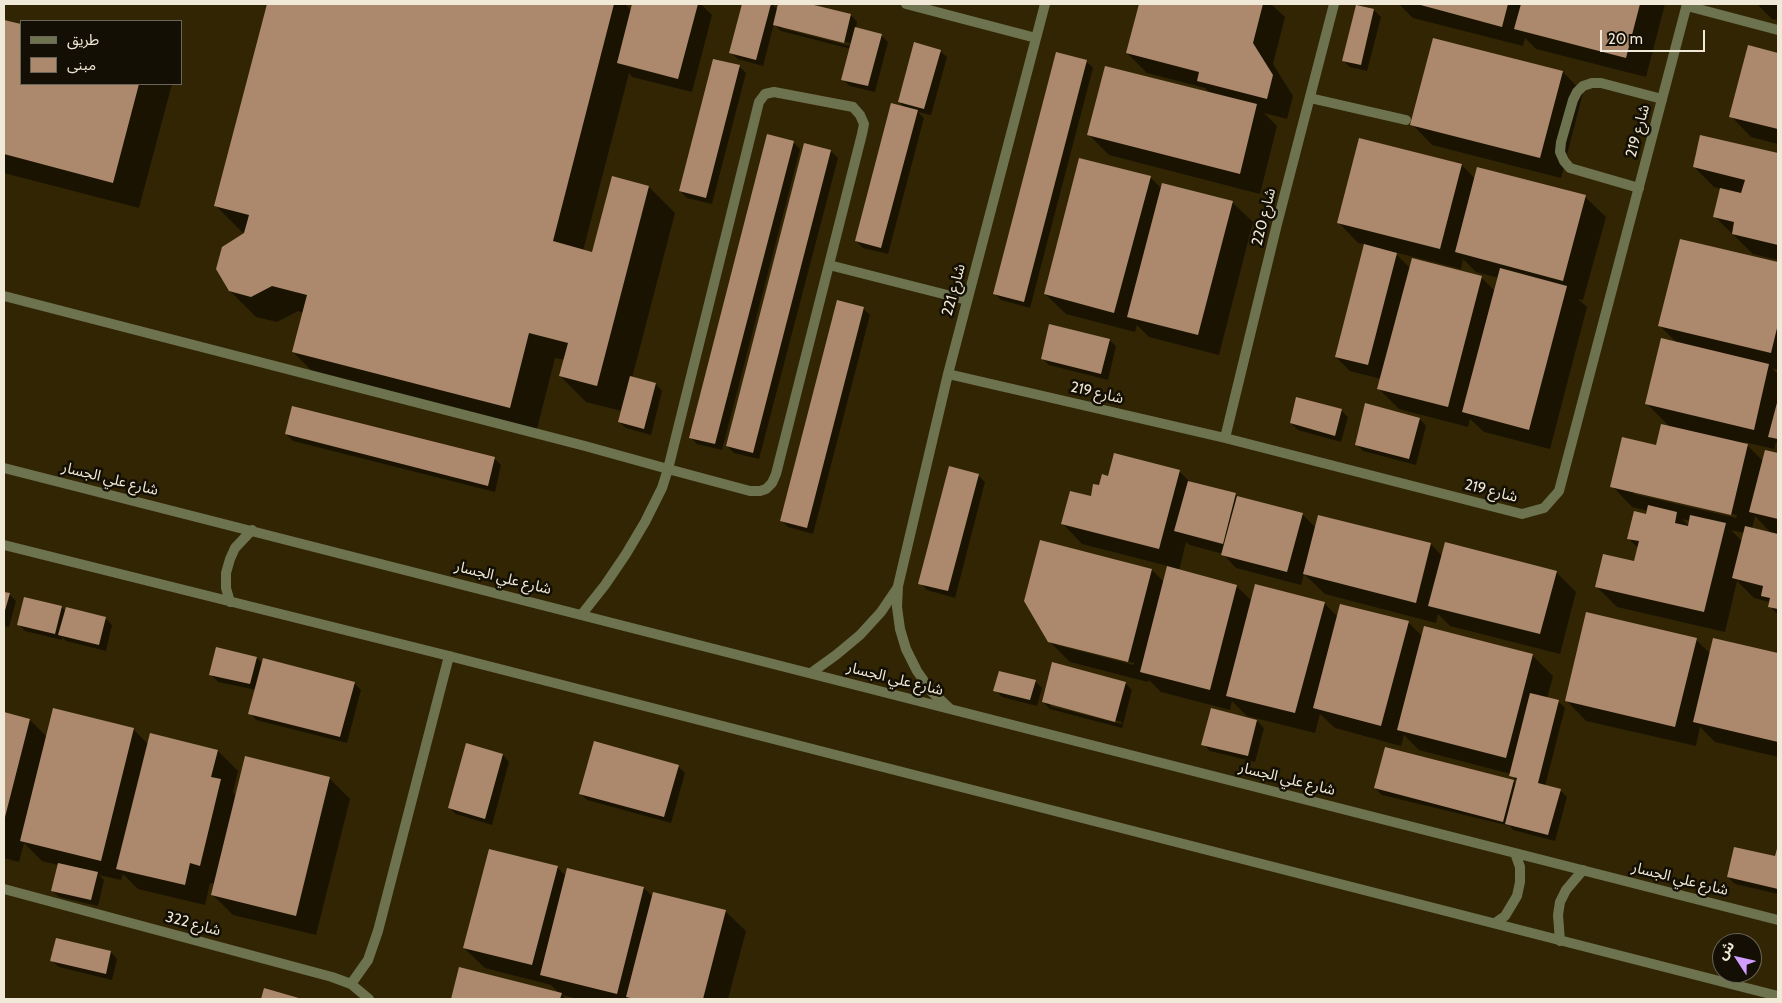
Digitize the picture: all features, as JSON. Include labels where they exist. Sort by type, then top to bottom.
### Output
[{"type":"street","points":[[906,4],[1036,38]]},
{"type":"street","name":"شارع 221","points":[[949,708],[931,691],[917,671],[906,649],[900,629],[897,607],[898,586],[948,374],[1045,4]]},
{"type":"street","name":"شارع 220","points":[[1225,438],[1277,224],[1334,4]]},
{"type":"street","points":[[1687,5],[1778,30]]},
{"type":"street","name":"شارع 219","points":[[948,374],[1225,438],[1522,514],[1544,508],[1559,491],[1687,5]]},
{"type":"street","points":[[1639,188],[1570,168],[1560,152],[1561,142],[1573,100],[1583,86],[1601,83],[1662,99]]},
{"type":"street","points":[[4,296],[585,446],[668,469],[750,491],[760,491],[766,489],[772,483],[776,474],[864,124],[860,115],[853,108],[844,104],[774,92],[765,94],[759,102],[668,469],[662,488],[646,522],[626,554],[606,585],[582,614]]},
{"type":"street","points":[[1310,98],[1406,120]]},
{"type":"street","points":[[829,266],[967,300]]},
{"type":"street","name":"شارع علي الجسار","points":[[4,468],[1778,920]]},
{"type":"street","points":[[230,602],[226,588],[226,573],[230,559],[235,548],[252,530]]},
{"type":"street","points":[[4,545],[449,656],[1778,996]]},
{"type":"street","name":"شارع 221","points":[[811,673],[860,635],[881,612],[898,586]]},
{"type":"street","points":[[351,984],[368,960],[378,931],[449,656]]},
{"type":"street","points":[[1495,924],[1504,916],[1517,896],[1520,882],[1520,867],[1516,853]]},
{"type":"street","points":[[1560,941],[1558,915],[1560,902],[1570,885],[1583,870]]},
{"type":"street","name":"شارع 322","points":[[4,889],[332,977],[351,984],[369,999]]},
{"type":"building","points":[[267,4],[614,4],[553,241],[592,252],[612,176],[649,186],[597,386],[559,376],[568,343],[529,333],[510,408],[292,352],[307,295],[272,286],[251,297],[229,291],[216,269],[222,247],[244,233],[249,215],[214,206]]},
{"type":"building","points":[[632,4],[698,4],[678,79],[617,63]]},
{"type":"building","points":[[742,4],[771,4],[756,60],[729,53]]},
{"type":"building","points":[[778,4],[810,4],[851,14],[844,43],[773,25]]},
{"type":"building","points":[[1139,4],[1263,4],[1253,43],[1273,75],[1267,99],[1197,81],[1199,72],[1126,53]]},
{"type":"building","points":[[1417,4],[1508,4],[1502,27]]},
{"type":"building","points":[[1521,4],[1640,4],[1626,58],[1514,29]]},
{"type":"building","points":[[1356,5],[1374,9],[1361,65],[1342,61]]},
{"type":"building","points":[[4,20],[20,24],[20,85],[139,85],[113,183],[4,154]]},
{"type":"building","points":[[855,27],[882,34],[868,86],[841,80]]},
{"type":"building","points":[[1433,38],[1563,71],[1540,158],[1410,125]]},
{"type":"building","points":[[914,42],[941,50],[924,109],[898,102]]},
{"type":"building","points":[[1748,45],[1778,53],[1778,129],[1729,117]]},
{"type":"building","points":[[1056,52],[1087,60],[1024,302],[993,294]]},
{"type":"building","points":[[713,59],[740,65],[706,198],[679,191]]},
{"type":"building","points":[[1105,66],[1257,104],[1240,174],[1087,135]]},
{"type":"building","points":[[891,103],[918,110],[881,248],[855,241]]},
{"type":"building","points":[[767,134],[794,141],[715,444],[689,438]]},
{"type":"building","points":[[1700,135],[1778,153],[1778,245],[1732,234],[1734,222],[1713,217],[1720,188],[1741,193],[1745,180],[1693,167]]},
{"type":"building","points":[[1359,138],[1462,164],[1440,249],[1337,223]]},
{"type":"building","points":[[804,143],[831,150],[753,453],[726,446]]},
{"type":"building","points":[[1079,158],[1151,176],[1114,313],[1044,294]]},
{"type":"building","points":[[1477,167],[1586,195],[1563,281],[1455,252]]},
{"type":"building","points":[[1162,183],[1233,201],[1198,335],[1127,317]]},
{"type":"building","points":[[1680,239],[1778,262],[1778,324],[1771,353],[1658,326]]},
{"type":"building","points":[[1364,244],[1397,253],[1368,365],[1335,357]]},
{"type":"building","points":[[1412,258],[1482,276],[1448,407],[1377,389]]},
{"type":"building","points":[[1500,268],[1567,286],[1529,430],[1462,412]]},
{"type":"building","points":[[837,300],[864,307],[807,528],[780,521]]},
{"type":"building","points":[[1049,324],[1110,339],[1101,374],[1041,359]]},
{"type":"building","points":[[1661,338],[1769,364],[1754,430],[1645,404]]},
{"type":"building","points":[[630,376],[656,383],[644,429],[618,422]]},
{"type":"building","points":[[1296,397],[1342,409],[1335,436],[1290,423]]},
{"type":"building","points":[[1778,399],[1778,439],[1768,437]]},
{"type":"building","points":[[1365,403],[1420,418],[1409,459],[1355,445]]},
{"type":"building","points":[[292,406],[495,457],[488,486],[285,434]]},
{"type":"building","points":[[1661,424],[1748,444],[1731,515],[1610,487],[1622,437],[1656,445]]},
{"type":"building","points":[[1765,450],[1778,453],[1778,519],[1749,512]]},
{"type":"building","points":[[1114,453],[1180,470],[1159,549],[1061,524],[1070,491],[1091,496],[1093,484],[1099,485],[1102,474],[1108,476]]},
{"type":"building","points":[[949,466],[979,474],[948,591],[918,584]]},
{"type":"building","points":[[1188,481],[1236,493],[1223,544],[1174,531]]},
{"type":"building","points":[[1237,496],[1303,513],[1287,572],[1221,555]]},
{"type":"building","points":[[1648,505],[1677,512],[1675,523],[1688,526],[1690,515],[1726,523],[1704,612],[1595,587],[1603,554],[1634,561],[1639,541],[1627,539],[1634,511],[1646,514]]},
{"type":"building","points":[[1318,515],[1431,543],[1416,603],[1303,574]]},
{"type":"building","points":[[1745,526],[1778,534],[1778,609],[1768,607],[1770,598],[1761,596],[1763,586],[1732,578]]},
{"type":"building","points":[[1040,540],[1152,569],[1128,662],[1048,642],[1024,601]]},
{"type":"building","points":[[1445,542],[1557,571],[1540,634],[1428,606]]},
{"type":"building","points":[[1167,566],[1237,585],[1210,690],[1140,672]]},
{"type":"building","points":[[1255,584],[1325,602],[1295,713],[1226,696]]},
{"type":"building","points":[[4,592],[10,593],[4,614]]},
{"type":"building","points":[[24,597],[62,606],[55,634],[17,625]]},
{"type":"building","points":[[1340,604],[1409,621],[1381,726],[1313,708]]},
{"type":"building","points":[[66,607],[106,617],[99,645],[58,635]]},
{"type":"building","points":[[1586,612],[1697,638],[1675,727],[1565,701]]},
{"type":"building","points":[[1424,626],[1533,654],[1506,758],[1397,730]]},
{"type":"building","points":[[1713,638],[1778,653],[1778,742],[1693,722]]},
{"type":"building","points":[[216,647],[257,657],[250,684],[209,675]]},
{"type":"building","points":[[263,658],[355,682],[340,737],[248,714]]},
{"type":"building","points":[[1052,662],[1126,682],[1115,722],[1042,702]]},
{"type":"building","points":[[999,671],[1036,680],[1030,700],[993,691]]},
{"type":"building","points":[[1530,693],[1559,700],[1538,783],[1561,789],[1548,835],[1505,824],[1517,778],[1509,776]]},
{"type":"building","points":[[53,708],[134,728],[101,861],[20,841]]},
{"type":"building","points":[[1211,708],[1257,720],[1248,756],[1201,745]]},
{"type":"building","points":[[4,712],[30,719],[4,821]]},
{"type":"building","points":[[150,733],[218,750],[211,777],[221,779],[200,866],[190,863],[185,885],[116,869]]},
{"type":"building","points":[[594,741],[679,765],[664,817],[579,794]]},
{"type":"building","points":[[466,743],[503,754],[485,819],[448,808]]},
{"type":"building","points":[[1385,747],[1514,780],[1503,822],[1374,788]]},
{"type":"building","points":[[245,756],[330,777],[296,916],[211,895]]},
{"type":"building","points":[[1778,845],[1778,889],[1727,877],[1734,847],[1775,856]]},
{"type":"building","points":[[489,849],[558,866],[532,965],[463,948]]},
{"type":"building","points":[[58,863],[98,872],[91,900],[51,891]]},
{"type":"building","points":[[567,868],[644,887],[617,994],[540,975]]},
{"type":"building","points":[[653,892],[726,910],[703,999],[635,999],[626,997]]},
{"type":"building","points":[[56,938],[111,951],[106,974],[50,961]]},
{"type":"building","points":[[459,967],[562,993],[560,999],[451,999]]},
{"type":"building","points":[[264,988],[302,999],[261,999]]}]
